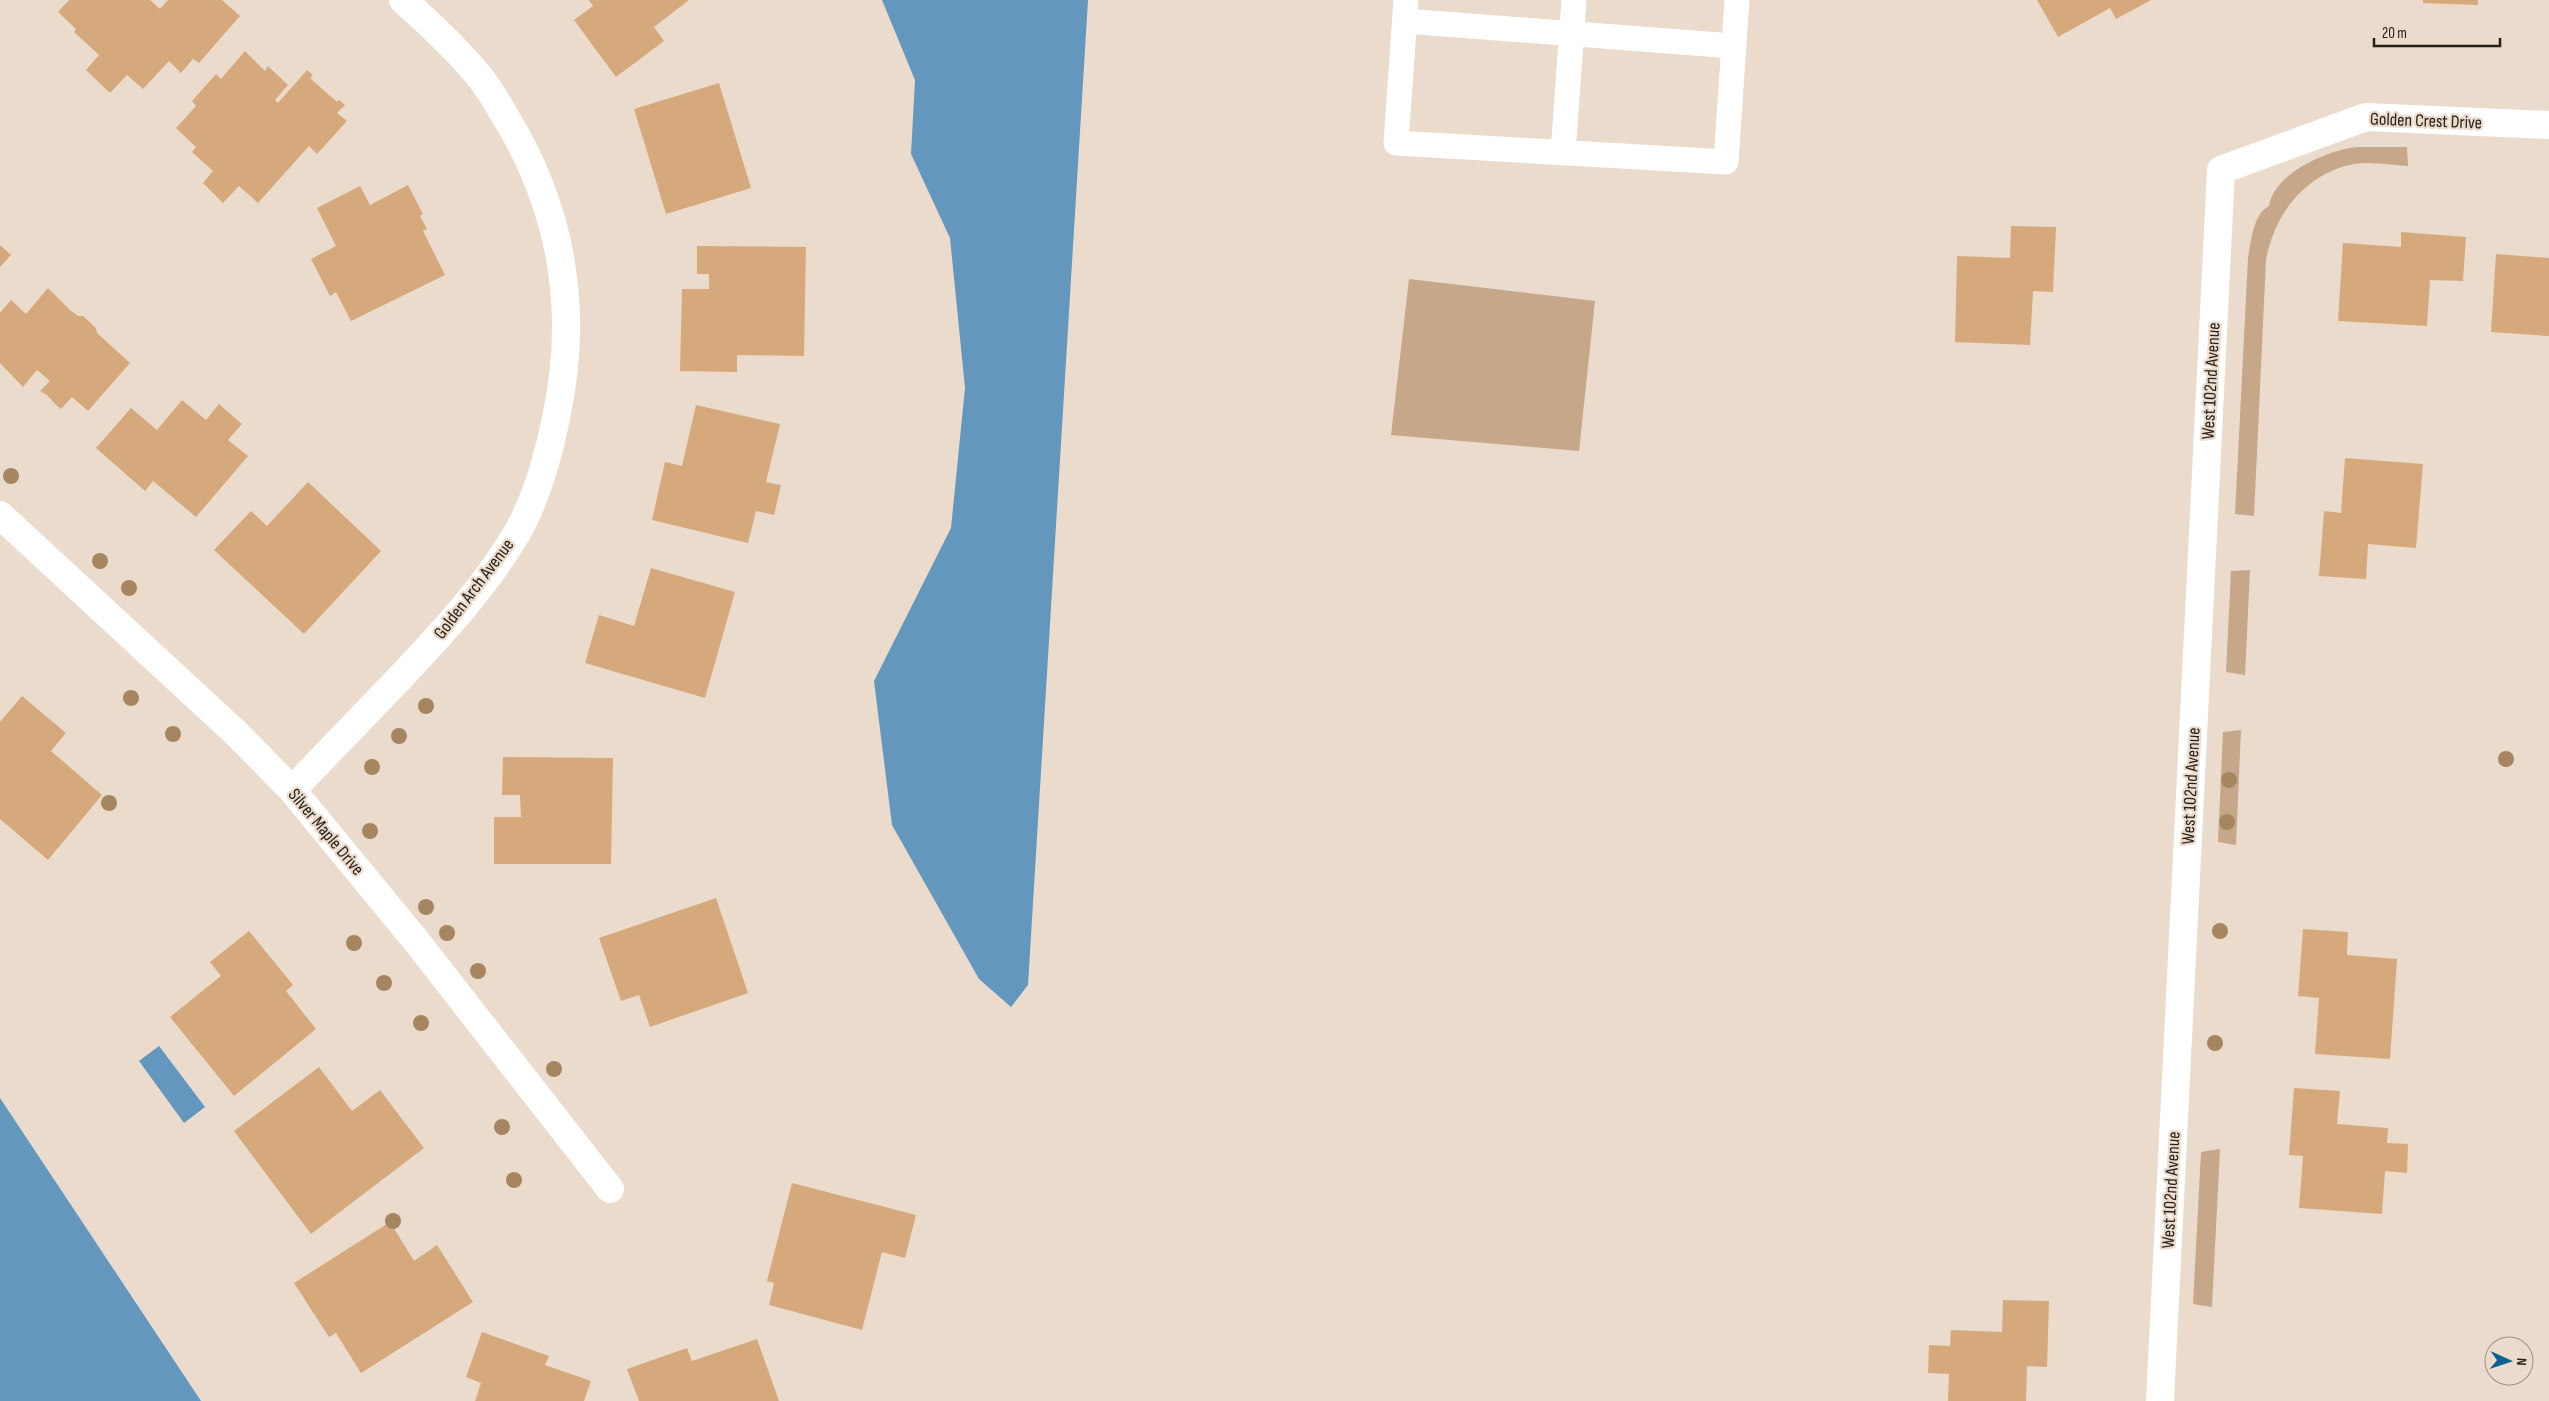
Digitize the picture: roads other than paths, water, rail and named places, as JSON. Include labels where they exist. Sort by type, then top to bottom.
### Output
[{"type":"street","name":"Golden Arch Avenue","points":[[292,790],[446,629],[491,574],[518,531],[537,489],[550,448],[565,366],[567,329],[561,256],[549,215],[520,140],[481,78],[458,52],[403,0]]},
{"type":"street","name":"Golden Crest Drive","points":[[2222,170],[2366,117],[2549,125]]},
{"type":"street","name":"West 102nd Avenue","points":[[2160,1401],[2222,170]]},
{"type":"street","name":"Silver Maple Drive","points":[[0,515],[237,734],[292,790],[417,942],[610,1189]]},
{"type":"lane","points":[[1563,153],[1574,0]]},
{"type":"lane","points":[[1733,46],[1571,33],[1405,10],[1396,143],[1726,162],[1737,0]]},
{"type":"water","points":[[882,0],[1088,0],[1028,985],[1011,1007],[979,979],[892,825],[874,681],[951,528],[965,388],[950,238],[911,154],[915,80]]},
{"type":"water","points":[[159,1046],[205,1107],[184,1123],[139,1061]]},
{"type":"water","points":[[0,1098],[201,1401],[0,1401]]}]
